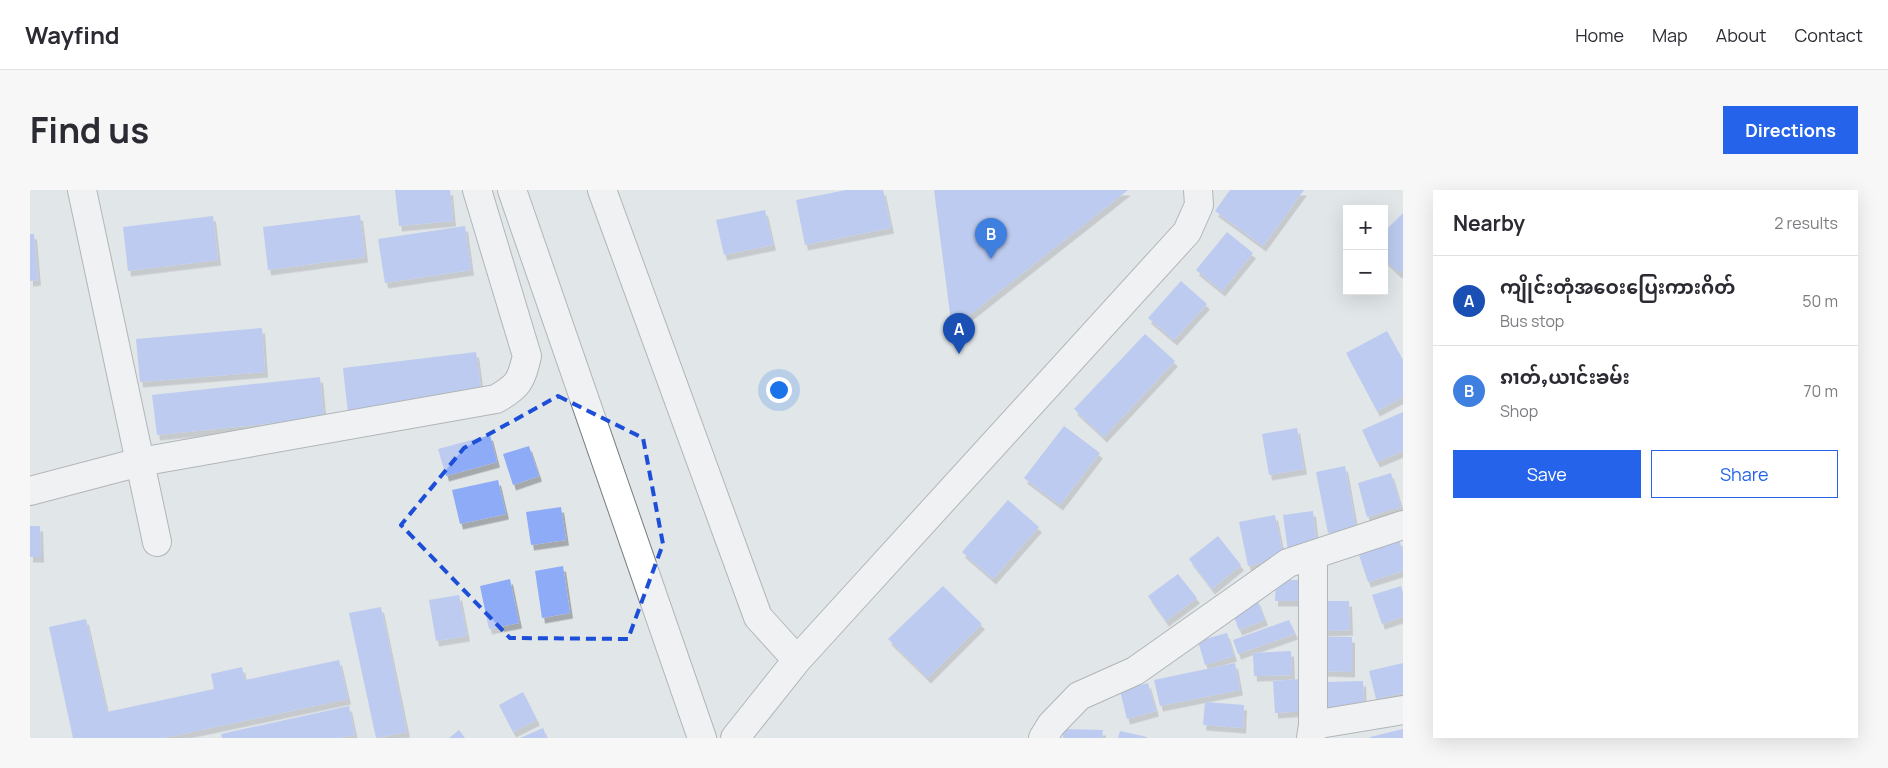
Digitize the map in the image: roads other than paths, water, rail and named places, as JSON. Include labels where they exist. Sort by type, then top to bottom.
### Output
[{"type":"street","points":[[82,190],[157,542]]},
{"type":"street","points":[[30,491],[140,462],[477,403],[496,399],[512,390],[521,381],[527,356],[477,190]]},
{"type":"street","points":[[602,190],[758,617],[797,660]]},
{"type":"street","points":[[735,738],[797,660],[1187,232],[1200,205],[1198,190]]},
{"type":"street","points":[[487,223],[516,202],[702,738]]},
{"type":"street","points":[[1043,738],[1051,725],[1079,696],[1135,671],[1288,563],[1403,525]]},
{"type":"street","points":[[1313,555],[1312,732],[1403,710]]},
{"type":"place","name":"ၵၢတ်ႇယၢင်းၶမ်း","points":[[991,259]]},
{"type":"place","name":"ကျိုင်းတုံအဝေးပြေးကားဂိတ်","points":[[959,354]]}]
